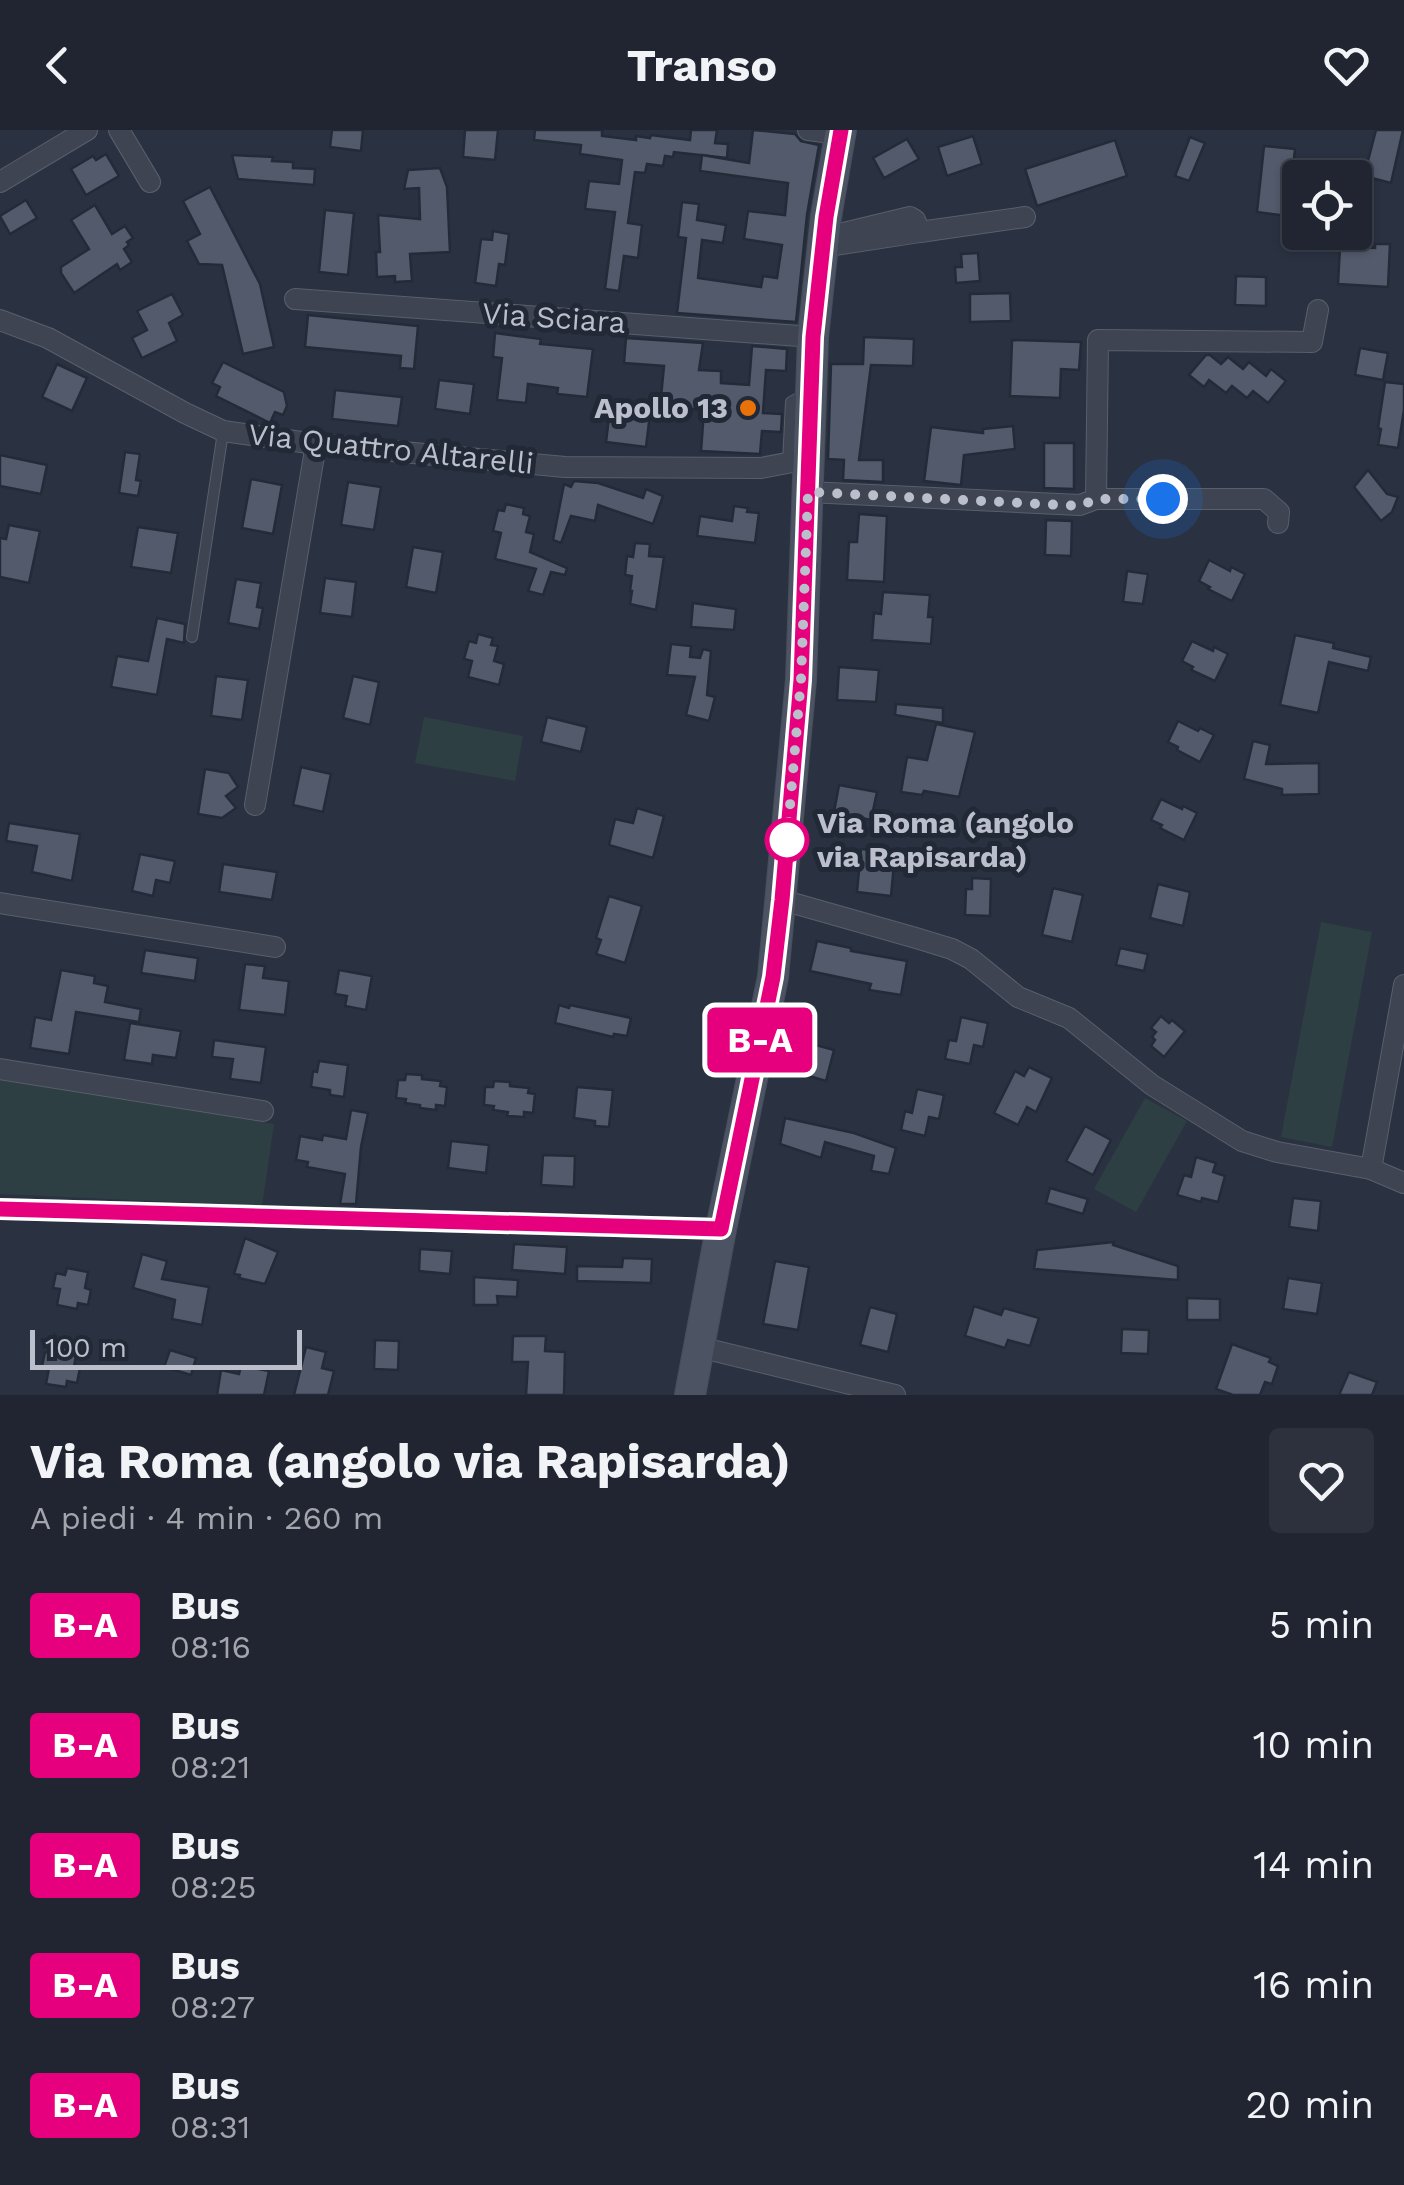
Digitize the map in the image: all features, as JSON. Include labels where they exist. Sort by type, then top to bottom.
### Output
[{"type":"main road","points":[[690,1395],[773,977],[800,693],[808,492],[798,461],[811,391],[823,243],[841,132]]},
{"type":"street","points":[[0,182],[87,130]]},
{"type":"street","points":[[119,130],[150,182]]},
{"type":"street","points":[[808,130],[841,132]]},
{"type":"street","points":[[823,243],[910,217],[920,232],[1025,216]]},
{"type":"street","name":"Via Sciara","points":[[295,299],[813,337]]},
{"type":"street","points":[[1096,499],[1098,340],[1312,342],[1318,310]]},
{"type":"street","name":"Via Quattro Altarelli","points":[[0,320],[48,338],[224,431],[316,444],[565,467],[761,468],[798,461]]},
{"type":"street","points":[[256,805],[316,444]]},
{"type":"street","points":[[808,492],[1080,506],[1096,499],[1264,499],[1279,512],[1278,523]]},
{"type":"street","points":[[782,900],[952,949],[1018,996],[1069,1018],[1142,1078],[1242,1141],[1277,1152],[1372,1169],[1404,1183]]},
{"type":"street","points":[[0,903],[275,947]]},
{"type":"street","points":[[1372,1169],[1404,985]]},
{"type":"street","points":[[0,1069],[262,1112]]},
{"type":"street","points":[[0,1209],[721,1229]]},
{"type":"street","points":[[698,1347],[896,1395]]},
{"type":"lane","points":[[192,638],[224,431]]},
{"type":"shaded area","points":[[424,717],[523,736],[515,781],[415,763]]},
{"type":"shaded area","points":[[1321,922],[1372,932],[1332,1147],[1281,1137]]},
{"type":"shaded area","points":[[0,1080],[274,1124],[262,1206],[0,1194]]},
{"type":"shaded area","points":[[1145,1098],[1187,1121],[1136,1212],[1094,1189]]},
{"type":"building","points":[[332,130],[363,130],[361,151],[330,147]]},
{"type":"building","points":[[465,130],[498,130],[495,160],[463,157]]},
{"type":"building","points":[[535,130],[602,130],[602,136],[636,140],[636,136],[651,135],[690,140],[691,130],[717,130],[715,143],[728,144],[727,158],[674,152],[673,157],[665,156],[663,166],[647,164],[645,173],[635,172],[628,223],[642,225],[638,258],[624,256],[619,291],[605,289],[615,212],[585,209],[589,181],[619,184],[622,160],[580,154],[581,145],[534,140]]},
{"type":"building","points":[[753,130],[795,134],[801,141],[819,145],[796,322],[677,313],[686,238],[678,237],[682,202],[699,204],[697,220],[726,225],[723,243],[702,240],[698,278],[761,287],[763,276],[777,278],[782,245],[744,239],[748,211],[785,215],[788,183],[700,171],[702,155],[749,163]]},
{"type":"building","points":[[1376,130],[1403,130],[1391,183],[1372,178],[1372,160],[1368,160]]},
{"type":"building","points":[[973,136],[982,164],[947,176],[938,147]]},
{"type":"building","points":[[1190,137],[1205,143],[1189,181],[1175,176]]},
{"type":"building","points":[[907,139],[919,159],[884,178],[873,158]]},
{"type":"building","points":[[1115,140],[1127,176],[1037,206],[1025,169]]},
{"type":"building","points":[[1264,146],[1295,149],[1294,160],[1282,160],[1282,215],[1257,212]]},
{"type":"building","points":[[106,154],[119,176],[86,195],[71,169],[93,156],[96,160]]},
{"type":"building","points":[[232,155],[273,157],[272,161],[293,162],[293,168],[315,169],[314,185],[238,179]]},
{"type":"building","points":[[440,168],[447,187],[450,252],[410,254],[412,281],[395,282],[395,276],[377,277],[378,215],[420,219],[419,188],[404,189],[408,170]]},
{"type":"building","points":[[210,187],[260,284],[274,347],[243,354],[222,265],[199,264],[187,241],[200,234],[183,201]]},
{"type":"building","points":[[26,200],[37,218],[10,234],[0,216]]},
{"type":"building","points":[[95,205],[112,234],[125,226],[133,238],[124,249],[132,262],[120,270],[117,264],[74,293],[61,267],[89,249],[71,220]]},
{"type":"building","points":[[325,210],[354,213],[348,275],[319,272]]},
{"type":"building","points":[[493,231],[509,234],[505,265],[499,264],[496,286],[475,283],[481,239],[492,240]]},
{"type":"building","points":[[1375,244],[1390,244],[1388,287],[1338,284],[1340,250],[1375,248]]},
{"type":"building","points":[[978,253],[980,281],[956,283],[955,267],[962,267],[961,254]]},
{"type":"building","points":[[1236,276],[1266,277],[1266,306],[1235,305]]},
{"type":"building","points":[[1010,293],[1011,321],[970,322],[970,294]]},
{"type":"building","points":[[172,294],[183,315],[169,323],[177,341],[142,358],[132,338],[147,330],[137,311]]},
{"type":"building","points":[[308,315],[418,326],[414,369],[400,368],[401,356],[305,347]]},
{"type":"building","points":[[495,333],[541,339],[540,344],[593,349],[587,397],[557,394],[558,388],[528,384],[526,403],[497,400],[502,358],[493,357]]},
{"type":"building","points":[[864,337],[914,339],[913,366],[871,365],[859,460],[883,460],[883,482],[843,480],[844,460],[828,459],[831,364],[863,364]]},
{"type":"building","points":[[626,338],[703,343],[699,370],[721,371],[721,383],[749,385],[752,346],[787,349],[786,371],[766,370],[763,413],[782,414],[781,432],[762,431],[760,454],[701,451],[704,410],[660,407],[664,366],[624,363]]},
{"type":"building","points":[[1012,340],[1081,342],[1079,370],[1061,369],[1060,398],[1010,396]]},
{"type":"building","points":[[1360,348],[1388,353],[1383,380],[1355,375]]},
{"type":"building","points":[[1206,355],[1221,364],[1228,357],[1243,369],[1249,362],[1266,376],[1271,369],[1286,381],[1268,403],[1253,391],[1247,398],[1232,386],[1226,393],[1209,380],[1204,387],[1189,375]]},
{"type":"building","points":[[223,362],[284,392],[287,406],[283,415],[275,412],[270,423],[216,396],[220,387],[212,383]]},
{"type":"building","points":[[57,364],[87,378],[72,411],[42,397]]},
{"type":"building","points":[[439,380],[474,384],[470,414],[435,409]]},
{"type":"building","points":[[1385,382],[1404,384],[1398,448],[1378,445]]},
{"type":"building","points":[[335,390],[402,397],[398,426],[332,419]]},
{"type":"building","points":[[610,409],[650,414],[646,447],[606,442]]},
{"type":"building","points":[[1013,426],[1015,449],[964,455],[961,485],[924,481],[931,427],[983,433],[983,429]]},
{"type":"building","points":[[1044,443],[1074,443],[1074,489],[1044,488]]},
{"type":"building","points":[[125,452],[140,454],[138,496],[119,493]]},
{"type":"building","points":[[0,455],[47,465],[41,494],[0,486]]},
{"type":"building","points":[[1368,470],[1387,494],[1398,497],[1392,512],[1381,521],[1354,487]]},
{"type":"building","points":[[251,479],[282,485],[273,534],[242,528]]},
{"type":"building","points":[[574,481],[598,483],[643,498],[646,489],[663,496],[653,524],[598,505],[595,521],[571,516],[561,543],[553,540],[564,484],[571,487]]},
{"type":"building","points":[[348,482],[381,487],[374,530],[341,525]]},
{"type":"building","points":[[506,504],[524,508],[523,514],[530,516],[526,532],[534,534],[530,552],[567,568],[565,575],[551,572],[543,595],[528,591],[536,569],[495,559],[501,533],[493,531],[498,510],[504,511]]},
{"type":"building","points":[[734,506],[759,513],[755,543],[697,536],[700,516],[732,521]]},
{"type":"building","points":[[859,514],[887,516],[884,582],[847,580],[849,542],[857,542]]},
{"type":"building","points":[[1046,520],[1072,521],[1071,556],[1045,555]]},
{"type":"building","points":[[9,525],[40,531],[29,583],[0,577],[0,538],[6,539]]},
{"type":"building","points":[[138,527],[178,533],[171,573],[131,567]]},
{"type":"building","points":[[635,543],[650,544],[649,556],[664,557],[656,610],[630,604],[632,576],[625,575],[627,556],[633,557]]},
{"type":"building","points":[[413,547],[443,552],[436,593],[406,587]]},
{"type":"building","points":[[1209,560],[1245,574],[1232,601],[1199,581]]},
{"type":"building","points":[[1127,571],[1148,574],[1143,604],[1123,602]]},
{"type":"building","points":[[325,578],[356,582],[352,617],[320,613]]},
{"type":"building","points":[[236,579],[261,583],[257,607],[263,608],[259,629],[228,623]]},
{"type":"building","points":[[883,592],[930,595],[931,644],[872,640],[874,613],[881,614]]},
{"type":"building","points":[[693,603],[736,609],[734,630],[691,627]]},
{"type":"building","points":[[157,618],[185,624],[184,643],[167,639],[157,695],[111,687],[117,656],[148,661]]},
{"type":"building","points":[[478,634],[493,638],[491,645],[498,646],[494,661],[504,664],[499,685],[468,677],[472,661],[464,659],[469,641],[476,643]]},
{"type":"building","points":[[1295,635],[1334,643],[1333,648],[1371,657],[1368,671],[1329,662],[1318,713],[1280,705]]},
{"type":"building","points":[[1192,641],[1228,654],[1215,681],[1191,670],[1193,667],[1182,661]]},
{"type":"building","points":[[671,644],[691,646],[690,657],[700,658],[703,649],[711,651],[707,695],[715,697],[709,721],[686,715],[695,677],[667,675]]},
{"type":"building","points":[[839,667],[879,670],[876,702],[837,700]]},
{"type":"building","points":[[216,676],[248,680],[242,720],[211,716]]},
{"type":"building","points":[[353,676],[379,682],[370,725],[343,718]]},
{"type":"building","points":[[896,704],[943,708],[943,723],[895,715]]},
{"type":"building","points":[[547,717],[587,727],[581,752],[541,742]]},
{"type":"building","points":[[1178,721],[1214,735],[1200,762],[1168,742]]},
{"type":"building","points":[[936,724],[975,732],[959,797],[901,792],[907,757],[927,760]]},
{"type":"building","points":[[1253,741],[1270,745],[1266,764],[1319,763],[1319,794],[1282,795],[1282,789],[1244,779]]},
{"type":"building","points":[[301,767],[331,774],[323,812],[293,805]]},
{"type":"building","points":[[205,769],[229,773],[238,787],[226,796],[236,808],[222,818],[198,814]]},
{"type":"building","points":[[839,785],[877,792],[871,820],[834,812]]},
{"type":"building","points":[[1161,799],[1197,813],[1184,840],[1151,820]]},
{"type":"building","points":[[637,808],[664,816],[653,858],[609,845],[615,819],[633,823]]},
{"type":"building","points":[[9,823],[80,834],[72,881],[32,872],[37,846],[6,841]]},
{"type":"building","points":[[861,849],[895,853],[891,896],[857,892]]},
{"type":"building","points":[[140,854],[175,861],[170,883],[156,880],[153,896],[132,891]]},
{"type":"building","points":[[223,864],[277,872],[272,900],[219,892]]},
{"type":"building","points":[[972,878],[991,879],[990,916],[965,915],[966,889],[972,889]]},
{"type":"building","points":[[1158,884],[1190,892],[1183,926],[1150,918]]},
{"type":"building","points":[[1053,888],[1083,895],[1072,942],[1042,935]]},
{"type":"building","points":[[609,896],[642,906],[625,963],[596,954],[601,940],[596,938]]},
{"type":"building","points":[[817,941],[907,961],[901,995],[869,990],[871,984],[810,971]]},
{"type":"building","points":[[1120,948],[1148,954],[1144,971],[1116,965]]},
{"type":"building","points":[[145,950],[198,958],[195,981],[141,973]]},
{"type":"building","points":[[245,964],[265,966],[263,978],[289,981],[285,1015],[239,1010]]},
{"type":"building","points":[[61,970],[95,976],[94,983],[108,986],[105,1002],[141,1009],[139,1022],[76,1012],[69,1054],[30,1048],[35,1017],[51,1020]]},
{"type":"building","points":[[339,970],[372,976],[366,1010],[345,1006],[347,996],[335,994]]},
{"type":"building","points":[[559,1005],[631,1018],[627,1036],[613,1037],[555,1023]]},
{"type":"building","points":[[1161,1016],[1185,1031],[1164,1057],[1151,1046],[1156,1032],[1151,1028]]},
{"type":"building","points":[[961,1017],[988,1023],[983,1047],[974,1045],[970,1064],[945,1059],[949,1040],[956,1041]]},
{"type":"building","points":[[130,1023],[181,1031],[176,1058],[153,1055],[152,1064],[124,1060]]},
{"type":"building","points":[[214,1040],[266,1047],[261,1083],[230,1079],[233,1059],[212,1057]]},
{"type":"building","points":[[805,1042],[834,1050],[826,1081],[792,1071]]},
{"type":"building","points":[[319,1061],[348,1065],[344,1097],[311,1087]]},
{"type":"building","points":[[1029,1067],[1052,1078],[1036,1112],[1027,1107],[1018,1125],[994,1113],[1015,1071],[1024,1076]]},
{"type":"building","points":[[406,1074],[441,1081],[440,1086],[447,1087],[445,1106],[436,1105],[436,1110],[420,1108],[396,1098],[398,1080],[405,1080]]},
{"type":"building","points":[[494,1081],[529,1088],[528,1093],[535,1094],[533,1113],[507,1116],[508,1112],[484,1105],[485,1087],[493,1087]]},
{"type":"building","points":[[577,1087],[613,1090],[609,1127],[574,1118]]},
{"type":"building","points":[[917,1089],[944,1095],[939,1119],[929,1117],[925,1136],[901,1130],[905,1111],[912,1113]]},
{"type":"building","points":[[351,1110],[368,1113],[356,1204],[340,1204],[345,1174],[307,1167],[308,1162],[296,1160],[300,1136],[346,1139]]},
{"type":"building","points":[[785,1118],[854,1133],[896,1148],[889,1174],[871,1171],[874,1156],[825,1142],[821,1158],[780,1144]]},
{"type":"building","points":[[1085,1126],[1111,1140],[1093,1175],[1066,1161]]},
{"type":"building","points":[[451,1141],[489,1145],[486,1173],[448,1168]]},
{"type":"building","points":[[543,1155],[575,1156],[574,1187],[541,1185]]},
{"type":"building","points":[[1196,1157],[1216,1163],[1213,1172],[1225,1176],[1218,1202],[1177,1195],[1184,1175],[1191,1177]]},
{"type":"building","points":[[1050,1188],[1088,1199],[1083,1214],[1046,1203]]},
{"type":"building","points":[[1293,1198],[1321,1201],[1318,1231],[1289,1227]]},
{"type":"building","points":[[245,1238],[278,1252],[265,1284],[234,1274]]},
{"type":"building","points":[[1114,1242],[1113,1245],[1178,1266],[1178,1280],[1034,1269],[1037,1250]]},
{"type":"building","points":[[514,1244],[567,1247],[565,1274],[512,1270]]},
{"type":"building","points":[[420,1249],[452,1251],[450,1274],[419,1271]]},
{"type":"building","points":[[142,1254],[167,1261],[162,1279],[209,1287],[202,1325],[172,1319],[175,1300],[133,1288]]},
{"type":"building","points":[[623,1258],[652,1259],[651,1283],[577,1281],[577,1266],[622,1267]]},
{"type":"building","points":[[775,1261],[809,1267],[798,1330],[763,1324]]},
{"type":"building","points":[[67,1268],[88,1272],[88,1305],[78,1303],[77,1309],[57,1305],[60,1289],[53,1288],[56,1273],[65,1275]]},
{"type":"building","points":[[474,1277],[518,1280],[517,1297],[497,1296],[498,1305],[474,1305]]},
{"type":"building","points":[[1288,1278],[1322,1283],[1317,1314],[1283,1309]]},
{"type":"building","points":[[1187,1298],[1220,1299],[1220,1320],[1187,1320]]},
{"type":"building","points":[[974,1306],[1001,1315],[1004,1308],[1039,1318],[1030,1346],[1008,1340],[1005,1348],[965,1336]]},
{"type":"building","points":[[870,1307],[897,1314],[888,1352],[860,1345]]},
{"type":"building","points":[[1122,1329],[1149,1330],[1148,1354],[1121,1353]]},
{"type":"building","points":[[513,1336],[546,1336],[545,1351],[565,1352],[564,1395],[526,1395],[528,1362],[512,1362]]},
{"type":"building","points":[[375,1340],[399,1341],[398,1370],[374,1369]]},
{"type":"building","points":[[1232,1344],[1271,1358],[1269,1362],[1278,1366],[1272,1384],[1265,1382],[1260,1395],[1233,1395],[1216,1389]]},
{"type":"building","points":[[56,1346],[77,1350],[77,1383],[67,1381],[66,1387],[46,1384],[49,1368],[42,1366],[45,1352],[54,1353]]},
{"type":"building","points":[[306,1347],[326,1352],[322,1368],[334,1371],[328,1395],[294,1395]]},
{"type":"building","points":[[170,1350],[196,1358],[191,1375],[164,1367]]},
{"type":"building","points":[[241,1366],[269,1371],[264,1395],[217,1395],[221,1370],[239,1374]]},
{"type":"building","points":[[1349,1372],[1377,1382],[1372,1395],[1339,1395]]},
{"type":"bus line","name":"B-A","points":[[0,1209],[721,1229],[773,977],[782,900],[801,680],[813,337],[826,217],[841,130]]},
{"type":"place","name":"Apollo 13","points":[[748,408]]},
{"type":"place","name":"Via Roma (angolo via Rapisarda)","points":[[787,840]]},
{"type":"route","points":[[787,840],[801,680],[808,492],[1080,506],[1096,499],[1163,499]]}]
